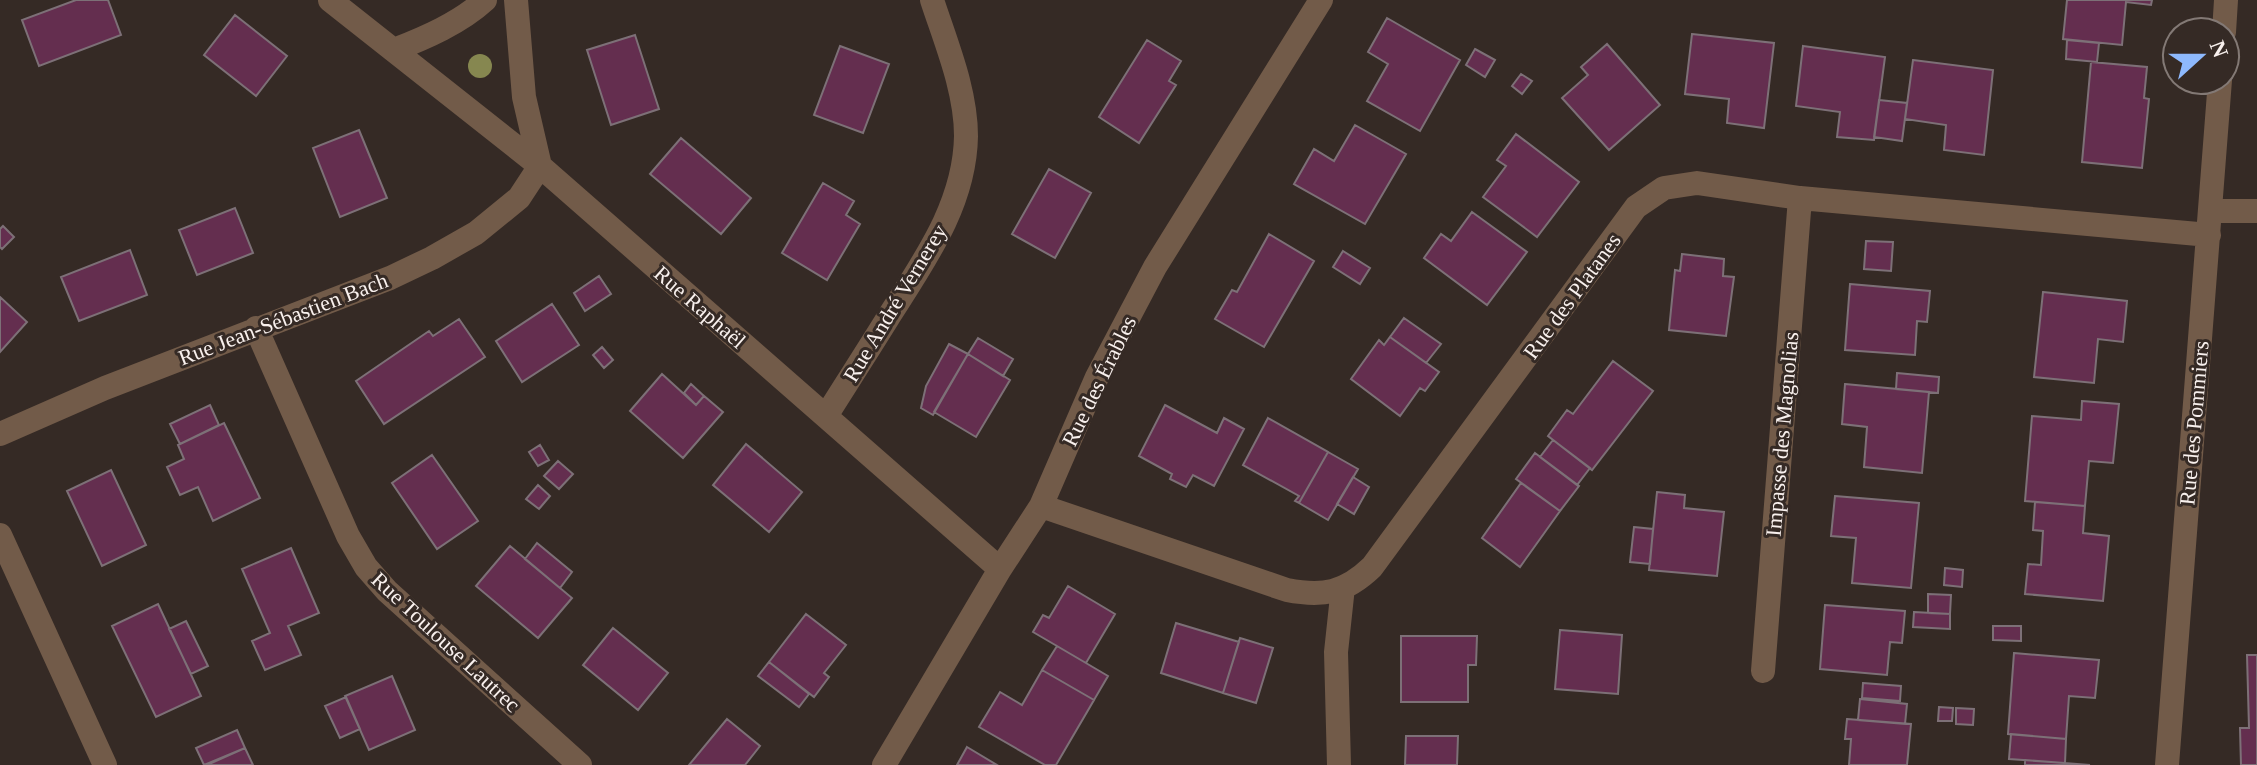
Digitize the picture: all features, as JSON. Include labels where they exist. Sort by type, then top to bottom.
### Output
[{"type":"street","name":"Rue Raphaël","points":[[330,0],[540,166],[1000,569]]},
{"type":"street","points":[[394,50],[423,39],[485,0]]},
{"type":"street","points":[[516,0],[524,97],[540,166]]},
{"type":"street","name":"Rue André Vernerey","points":[[826,416],[937,239],[964,166],[966,133],[963,103],[932,0]]},
{"type":"street","name":"Rue des Érables","points":[[884,765],[1000,569],[1041,506],[1097,377],[1155,267],[1321,0]]},
{"type":"street","name":"Rue des Pommiers","points":[[2167,765],[2219,96]]},
{"type":"street","name":"Rue Jean-Sébastien Bach","points":[[0,434],[105,388],[390,278],[476,233],[519,198],[540,166]]},
{"type":"street","name":"Rue des Platanes","points":[[1041,506],[1287,590],[1310,595],[1324,594],[1357,582],[1372,567],[1636,207],[1664,188],[1697,183],[1800,198],[2209,235]]},
{"type":"street","name":"Impasse des Magnolias","points":[[1763,671],[1800,198]]},
{"type":"street","points":[[2211,211],[2257,211]]},
{"type":"street","name":"Rue Toulouse Lautrec","points":[[256,328],[348,536],[366,567],[387,591],[580,765]]},
{"type":"street","points":[[0,535],[105,765]]},
{"type":"street","points":[[1339,765],[1336,652],[1343,587]]},
{"type":"building","points":[[76,0],[108,0],[121,35],[39,66],[22,20]]},
{"type":"building","points":[[2067,0],[2152,0],[2151,5],[2126,2],[2122,45],[2063,39]]},
{"type":"building","points":[[235,15],[287,56],[256,96],[204,55]]},
{"type":"building","points":[[1387,18],[1460,60],[1420,131],[1367,101],[1388,64],[1368,52]]},
{"type":"building","points":[[1692,34],[1774,43],[1764,128],[1727,123],[1729,99],[1685,94]]},
{"type":"building","points":[[635,35],[659,109],[611,125],[587,50]]},
{"type":"building","points":[[1147,40],[1181,61],[1169,81],[1176,85],[1139,143],[1099,117]]},
{"type":"building","points":[[2067,40],[2099,43],[2097,62],[2066,59]]},
{"type":"building","points":[[1607,44],[1660,105],[1609,150],[1562,98],[1588,75],[1581,67]]},
{"type":"building","points":[[840,46],[889,64],[863,133],[814,115]]},
{"type":"building","points":[[1803,46],[1885,57],[1874,140],[1837,137],[1840,112],[1796,106]]},
{"type":"building","points":[[1475,49],[1495,60],[1485,77],[1466,65]]},
{"type":"building","points":[[1913,60],[1993,70],[1984,155],[1944,150],[1946,125],[1905,119]]},
{"type":"building","points":[[2091,62],[2147,67],[2144,98],[2149,99],[2142,168],[2082,162]]},
{"type":"building","points":[[1521,74],[1532,81],[1522,94],[1512,86]]},
{"type":"building","points":[[1879,100],[1907,103],[1902,141],[1874,137]]},
{"type":"building","points":[[1355,125],[1406,154],[1365,224],[1294,184],[1314,149],[1334,161]]},
{"type":"building","points":[[359,130],[387,198],[340,217],[313,148]]},
{"type":"building","points":[[1516,134],[1579,182],[1537,237],[1483,197],[1506,166],[1497,160]]},
{"type":"building","points":[[681,138],[751,198],[721,234],[650,174]]},
{"type":"building","points":[[1049,169],[1091,193],[1055,258],[1012,234]]},
{"type":"building","points":[[823,183],[854,201],[846,215],[860,224],[827,280],[782,253]]},
{"type":"building","points":[[235,208],[253,253],[197,275],[179,230]]},
{"type":"building","points":[[1472,212],[1527,252],[1487,305],[1424,258],[1441,234],[1451,241]]},
{"type":"building","points":[[3,226],[14,237],[2,249],[0,229]]},
{"type":"building","points":[[1269,234],[1314,261],[1264,347],[1215,319],[1232,290],[1237,292]]},
{"type":"building","points":[[1866,241],[1893,242],[1891,271],[1864,269]]},
{"type":"building","points":[[130,250],[147,295],[79,321],[61,277]]},
{"type":"building","points":[[1343,251],[1370,268],[1360,284],[1333,267]]},
{"type":"building","points":[[1682,254],[1724,259],[1723,276],[1734,277],[1726,336],[1669,330],[1675,270],[1680,271]]},
{"type":"building","points":[[599,276],[611,294],[585,311],[574,293]]},
{"type":"building","points":[[1850,284],[1930,291],[1927,322],[1917,321],[1915,355],[1845,350]]},
{"type":"building","points":[[2043,292],[2127,301],[2123,342],[2098,339],[2094,383],[2034,377]]},
{"type":"building","points":[[0,297],[27,322],[0,352]]},
{"type":"building","points":[[552,304],[579,345],[522,382],[496,341]]},
{"type":"building","points":[[1404,318],[1441,344],[1426,363],[1390,337]]},
{"type":"building","points":[[459,319],[485,357],[384,424],[356,381],[429,331],[433,336]]},
{"type":"building","points":[[1390,337],[1439,372],[1425,391],[1420,388],[1400,416],[1351,379],[1379,340],[1384,345]]},
{"type":"building","points":[[978,338],[1013,359],[1003,376],[968,354]]},
{"type":"building","points":[[949,344],[968,354],[933,415],[921,408],[926,386]]},
{"type":"building","points":[[602,347],[613,360],[604,368],[593,355]]},
{"type":"building","points":[[968,354],[1010,380],[976,437],[934,412]]},
{"type":"building","points":[[1613,361],[1653,391],[1592,470],[1548,436],[1567,410],[1573,414]]},
{"type":"building","points":[[1897,373],[1939,377],[1938,393],[1896,389]]},
{"type":"building","points":[[662,374],[696,405],[704,396],[723,412],[683,458],[630,411]]},
{"type":"building","points":[[691,384],[704,396],[696,405],[684,393]]},
{"type":"building","points":[[1845,384],[1929,392],[1922,473],[1864,467],[1867,427],[1842,424]]},
{"type":"building","points":[[2082,401],[2119,404],[2113,463],[2089,461],[2085,506],[2025,501],[2032,416],[2081,420]]},
{"type":"building","points":[[210,405],[219,425],[180,444],[170,424]]},
{"type":"building","points":[[1165,405],[1217,433],[1224,418],[1244,429],[1214,486],[1193,475],[1186,487],[1170,479],[1172,474],[1139,456]]},
{"type":"building","points":[[1268,418],[1328,452],[1299,503],[1295,501],[1299,496],[1243,465]]},
{"type":"building","points":[[224,423],[260,498],[213,521],[198,487],[180,495],[167,467],[184,459],[178,445]]},
{"type":"building","points":[[1553,440],[1590,468],[1577,485],[1540,457]]},
{"type":"building","points":[[746,444],[802,492],[769,532],[713,485]]},
{"type":"building","points":[[540,445],[549,460],[538,466],[529,452]]},
{"type":"building","points":[[1328,452],[1358,469],[1328,520],[1299,503]]},
{"type":"building","points":[[1535,453],[1579,486],[1560,511],[1516,479]]},
{"type":"building","points":[[432,455],[478,521],[437,549],[392,483]]},
{"type":"building","points":[[558,461],[573,474],[559,489],[544,476]]},
{"type":"building","points":[[111,470],[146,545],[102,566],[67,491]]},
{"type":"building","points":[[1353,477],[1369,487],[1354,514],[1337,504]]},
{"type":"building","points":[[1521,483],[1560,511],[1520,567],[1482,538]]},
{"type":"building","points":[[538,485],[550,496],[539,509],[526,499]]},
{"type":"building","points":[[1657,492],[1685,495],[1684,508],[1724,512],[1717,576],[1649,570]]},
{"type":"building","points":[[1835,496],[1919,503],[1911,588],[1852,583],[1856,538],[1831,536]]},
{"type":"building","points":[[2035,502],[2085,506],[2083,533],[2109,536],[2103,601],[2025,594],[2028,564],[2041,565],[2043,531],[2033,530]]},
{"type":"building","points":[[1634,527],[1653,529],[1650,564],[1630,562]]},
{"type":"building","points":[[537,543],[572,572],[560,588],[525,559]]},
{"type":"building","points":[[510,546],[572,598],[538,638],[476,586]]},
{"type":"building","points":[[291,548],[319,613],[288,626],[301,655],[265,670],[252,641],[270,633],[242,569]]},
{"type":"building","points":[[1945,568],[1963,570],[1962,587],[1944,585]]},
{"type":"building","points":[[1068,586],[1115,614],[1086,663],[1033,632],[1043,615],[1049,618]]},
{"type":"building","points":[[1928,594],[1951,595],[1950,614],[1928,613]]},
{"type":"building","points":[[158,604],[201,696],[156,717],[112,626]]},
{"type":"building","points":[[1825,605],[1905,611],[1902,643],[1890,642],[1887,675],[1820,669]]},
{"type":"building","points":[[1914,612],[1950,614],[1950,629],[1913,627]]},
{"type":"building","points":[[806,614],[846,645],[824,673],[829,677],[814,697],[769,662]]},
{"type":"building","points":[[186,621],[208,666],[191,674],[169,629]]},
{"type":"building","points":[[1176,623],[1239,642],[1223,693],[1161,673]]},
{"type":"building","points":[[1993,626],[2021,626],[2021,641],[1993,640]]},
{"type":"building","points":[[613,628],[668,673],[638,710],[583,665]]},
{"type":"building","points":[[1560,630],[1622,635],[1618,694],[1555,689]]},
{"type":"building","points":[[1401,636],[1477,636],[1476,665],[1468,665],[1468,702],[1401,702]]},
{"type":"building","points":[[1240,638],[1273,648],[1256,703],[1223,693]]},
{"type":"building","points":[[1057,646],[1108,676],[1094,700],[1042,670]]},
{"type":"building","points":[[2014,653],[2099,660],[2095,698],[2069,696],[2066,739],[2008,734]]},
{"type":"building","points":[[2247,655],[2257,655],[2257,765],[2241,765],[2240,728],[2249,728]]},
{"type":"building","points":[[769,662],[809,694],[799,707],[758,676]]},
{"type":"building","points":[[1042,670],[1094,700],[1056,765],[1045,765],[979,727],[1000,692],[1022,705]]},
{"type":"building","points":[[392,676],[415,730],[369,750],[345,696]]},
{"type":"building","points":[[1863,683],[1901,686],[1900,701],[1862,698]]},
{"type":"building","points":[[346,697],[360,729],[340,738],[325,706]]},
{"type":"building","points":[[1860,699],[1907,704],[1905,724],[1858,720]]},
{"type":"building","points":[[1939,707],[1953,708],[1952,721],[1938,721]]},
{"type":"building","points":[[1956,708],[1974,709],[1973,725],[1956,724]]},
{"type":"building","points":[[727,719],[760,746],[745,765],[689,765]]},
{"type":"building","points":[[1847,719],[1911,724],[1907,765],[1849,765],[1851,739],[1845,739]]},
{"type":"building","points":[[237,730],[245,748],[204,765],[196,748]]},
{"type":"building","points":[[2011,734],[2066,739],[2065,763],[2009,759]]},
{"type":"building","points":[[1406,736],[1458,736],[1457,765],[1405,765]]},
{"type":"building","points":[[967,747],[997,765],[957,765]]},
{"type":"building","points":[[245,748],[253,765],[207,765]]},
{"type":"building","points":[[2025,760],[2090,765],[2025,765]]}]
